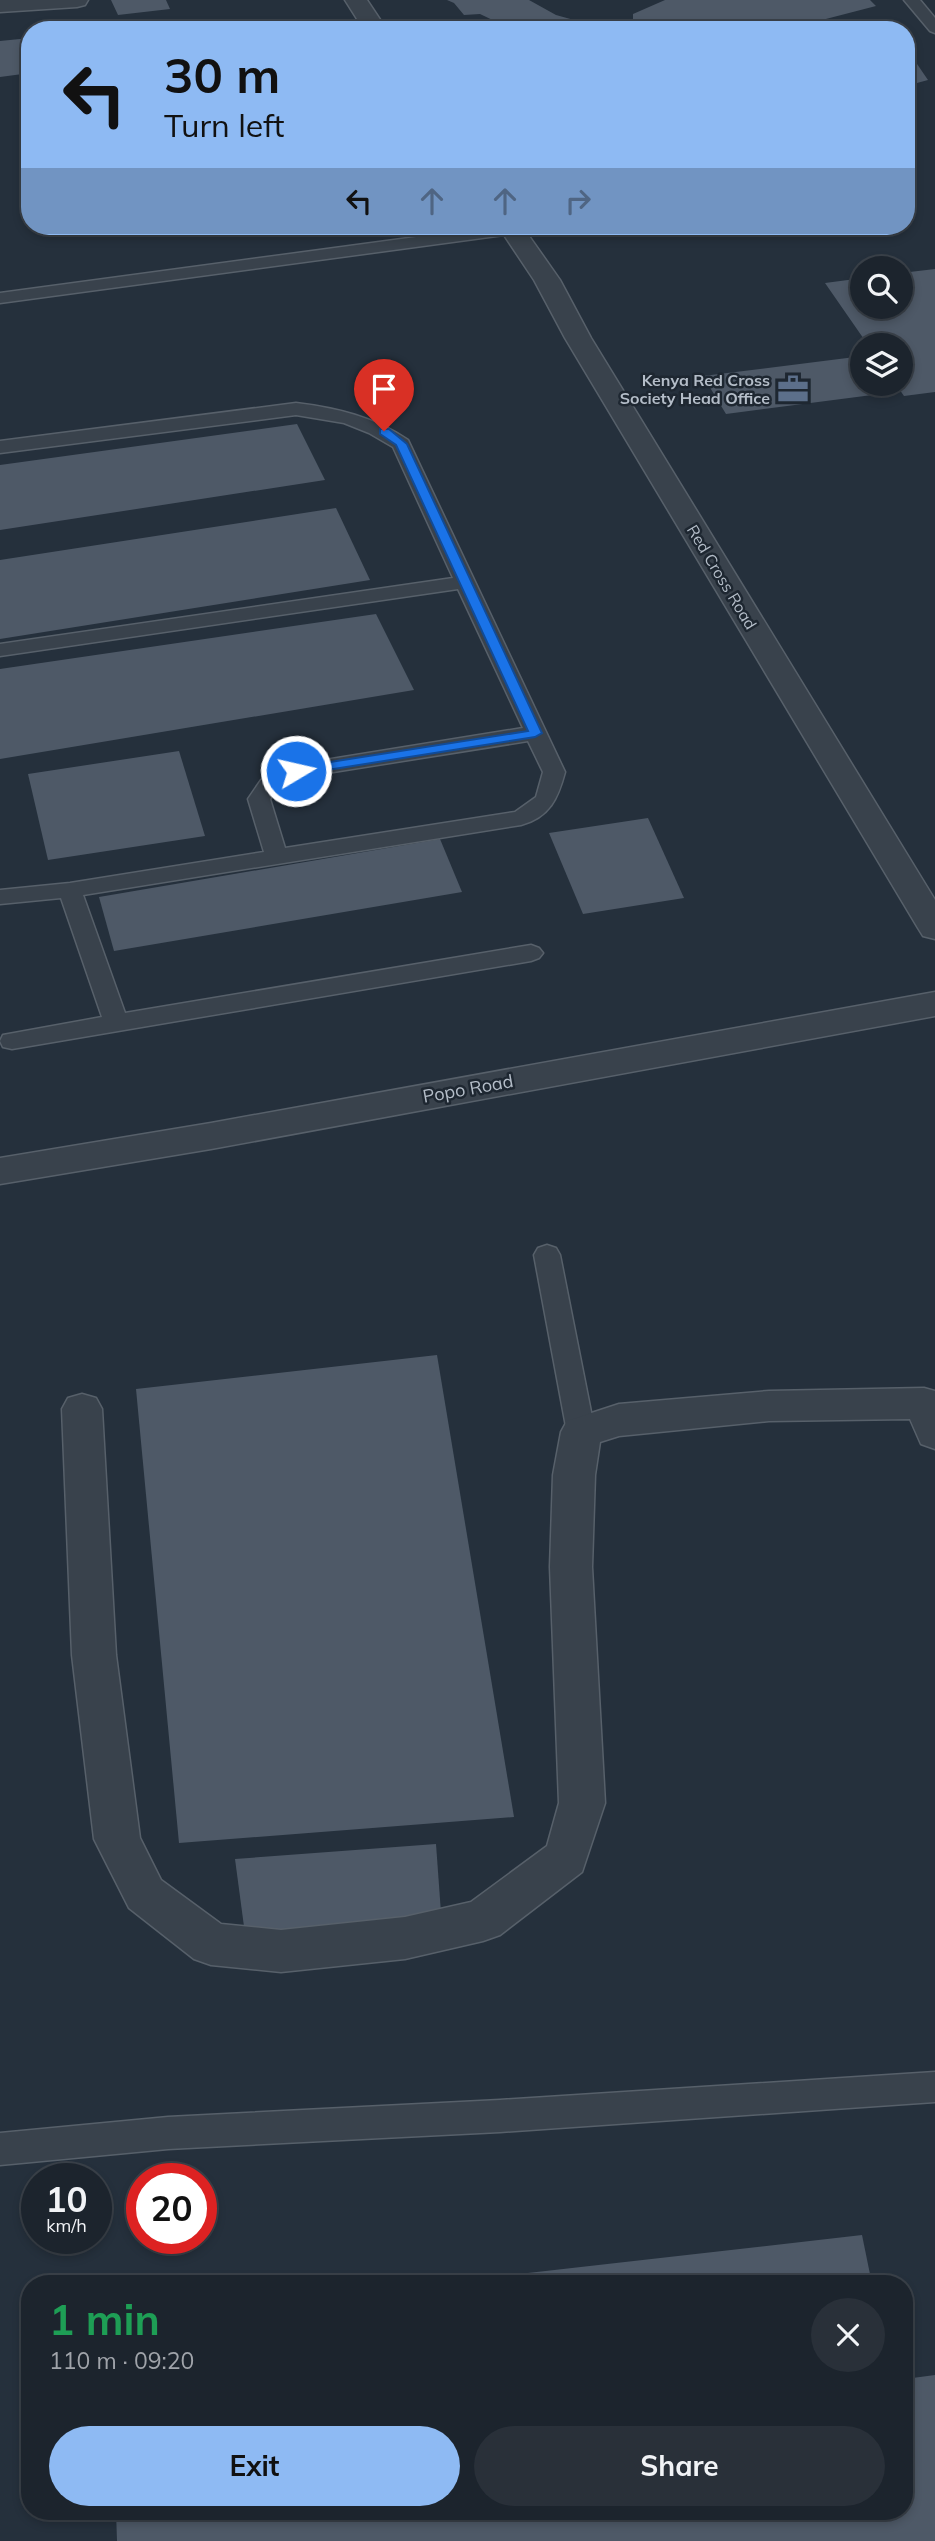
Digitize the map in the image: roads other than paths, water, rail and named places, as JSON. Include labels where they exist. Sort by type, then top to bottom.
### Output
[{"type":"street","points":[[0,5],[77,0]]},
{"type":"street","points":[[356,0],[370,21]]},
{"type":"street","name":"Red Cross Road","points":[[516,235],[547,280],[578,338],[935,928]]},
{"type":"street","name":"Popo Road","points":[[0,1171],[211,1136],[935,1004]]},
{"type":"street","points":[[82,1409],[94,1655],[117,1839],[145,1894],[211,1944],[281,1951],[405,1938],[483,1920],[566,1858],[582,1803],[571,1567],[574,1475],[581,1433],[619,1420],[769,1406],[931,1411]]},
{"type":"lane","points":[[912,0],[935,28]]},
{"type":"lane","points":[[0,298],[460,235]]},
{"type":"lane","points":[[0,447],[296,410],[337,414],[384,431],[401,444],[554,772],[546,800],[521,818],[70,890],[0,897]]},
{"type":"lane","points":[[0,650],[465,582]]},
{"type":"lane","points":[[277,858],[259,799],[269,785],[296,771],[535,733]]},
{"type":"lane","points":[[70,890],[117,1023]]},
{"type":"lane","points":[[12,1041],[531,953]]},
{"type":"lane","points":[[547,1255],[581,1433]]},
{"type":"lane","points":[[0,2149],[168,2133],[500,2116],[935,2087]]},
{"type":"place","name":"Kenya Red Cross Society Head Office","points":[[793,389]]}]
